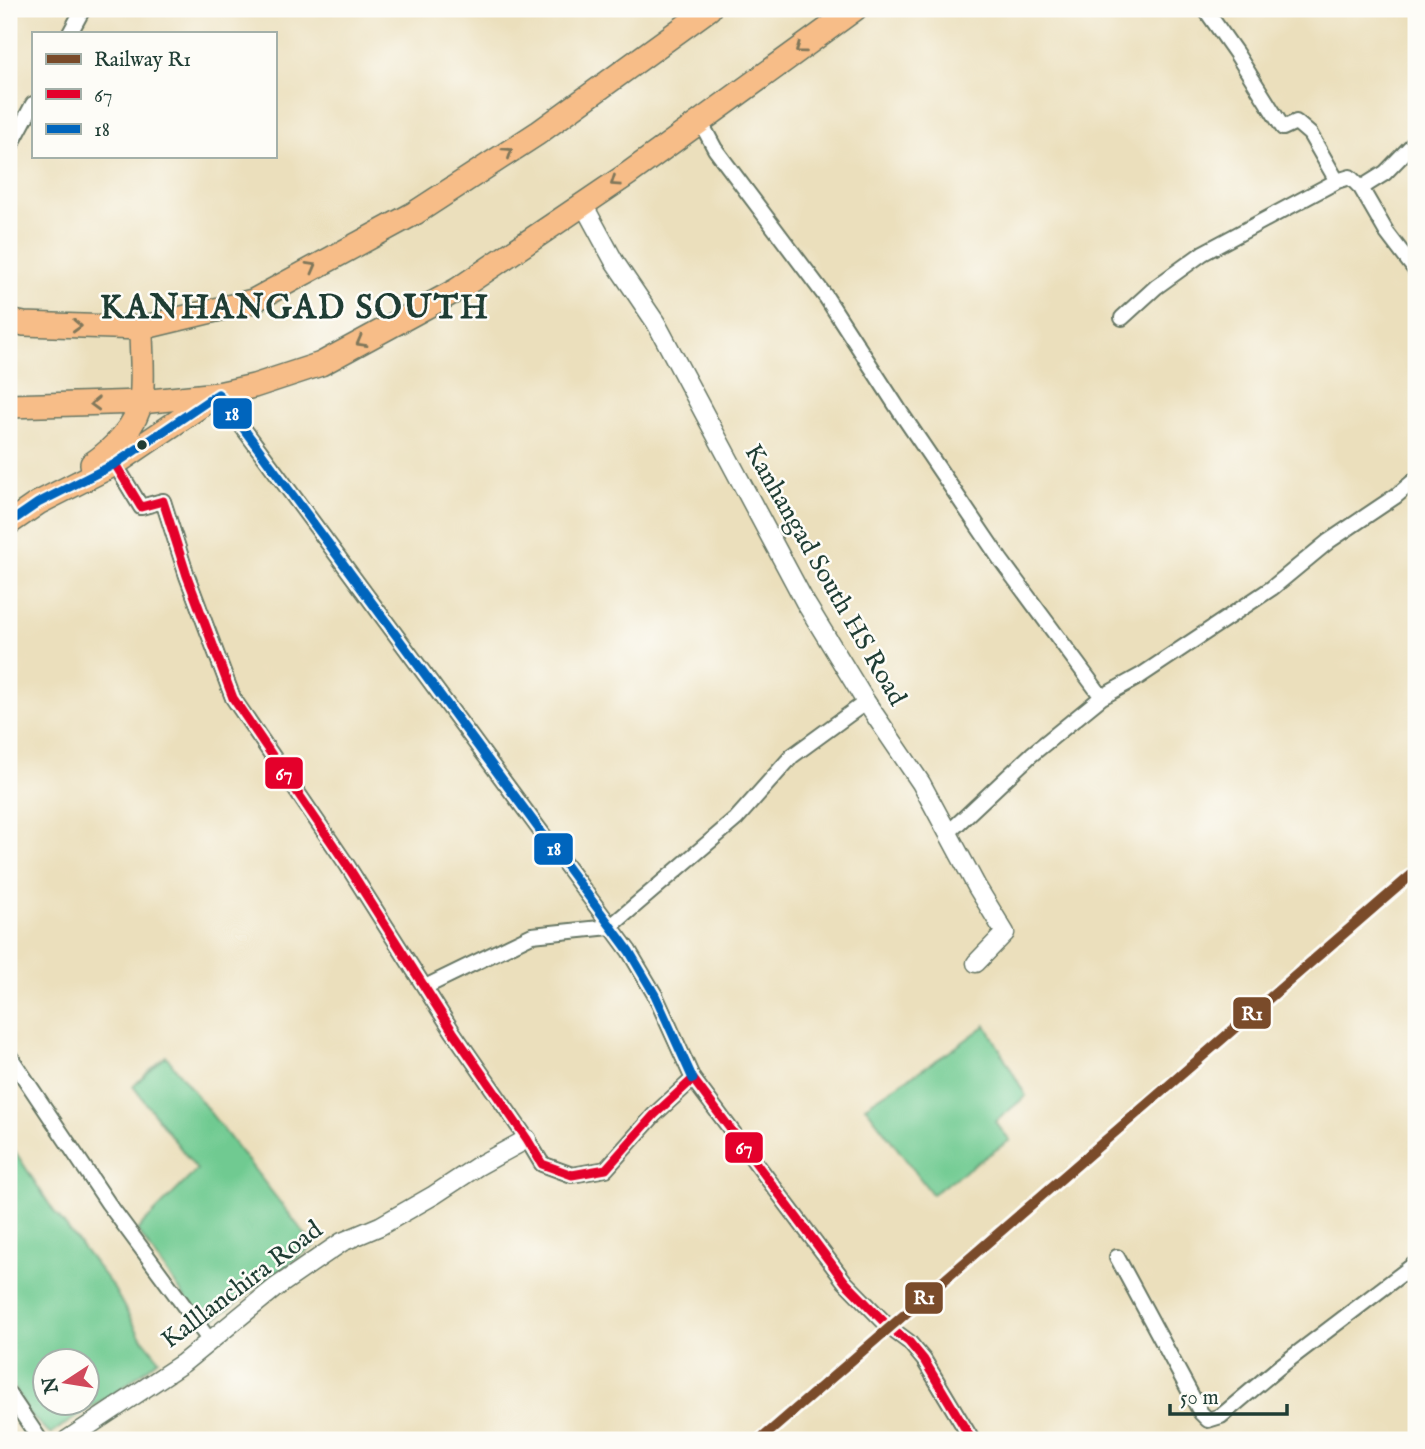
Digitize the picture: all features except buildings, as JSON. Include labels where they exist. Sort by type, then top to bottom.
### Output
[{"type":"main road","points":[[9,321],[24,324],[141,328],[253,301],[415,213],[538,133],[709,9]]},
{"type":"main road","points":[[9,406],[141,402],[218,394],[254,386],[321,364],[457,290],[583,204],[855,9]]},
{"type":"main road","points":[[9,523],[104,456],[129,429],[141,402],[141,328]]},
{"type":"main road","points":[[38,503],[115,464],[218,394]]},
{"type":"street","points":[[71,32],[83,9]]},
{"type":"street","points":[[1205,9],[1283,128],[1296,122],[1310,134],[1337,181]]},
{"type":"street","points":[[9,149],[32,106]]},
{"type":"street","points":[[700,121],[715,149],[826,297],[1000,559],[1102,697]]},
{"type":"street","points":[[1361,188],[1385,173],[1416,141]]},
{"type":"street","points":[[1122,318],[1156,287],[1203,253],[1337,181],[1350,177],[1361,188],[1387,233],[1416,271]]},
{"type":"street","name":"Kanhangad South HS Road","points":[[583,204],[614,261],[656,323],[805,602],[866,702],[921,783],[1006,933],[976,963]]},
{"type":"street","points":[[218,394],[629,951],[655,995],[693,1079],[845,1282],[890,1328],[909,1342],[924,1360],[972,1440]]},
{"type":"street","points":[[115,464],[141,507],[163,501],[187,576],[233,698],[354,876],[453,1032],[542,1164],[572,1175],[606,1169],[654,1115],[693,1079]]},
{"type":"street","points":[[948,833],[1032,754],[1102,697],[1140,676],[1272,588],[1329,541],[1396,496],[1416,479]]},
{"type":"street","points":[[425,987],[532,934],[610,927],[736,820],[792,756],[866,702]]},
{"type":"street","points":[[9,1055],[108,1203],[210,1341]]},
{"type":"street","name":"Kalllanchira Road","points":[[67,1440],[183,1363],[275,1288],[342,1242],[380,1226],[527,1139]]},
{"type":"street","points":[[1117,1257],[1201,1413],[1208,1420],[1221,1416],[1278,1367],[1416,1263]]},
{"type":"street","points":[[9,1394],[40,1440]]},
{"type":"green space","points":[[986,1025],[1026,1096],[995,1122],[1010,1140],[932,1194],[865,1106]]},
{"type":"green space","points":[[166,1056],[314,1246],[205,1326],[137,1230],[197,1170],[133,1086]]},
{"type":"green space","points":[[9,1142],[53,1210],[113,1287],[139,1334],[159,1359],[102,1401],[102,1348],[32,1348],[32,1417],[9,1377]]},
{"type":"green space","points":[[33,1418],[75,1418],[50,1434]]},
{"type":"rail line","name":"R1","points":[[760,1440],[1416,871]]},
{"type":"transit line","name":"18","points":[[9,523],[38,503],[115,464],[218,394],[629,951],[655,995],[693,1079]]},
{"type":"transit line","name":"67","points":[[115,464],[141,507],[163,501],[187,576],[233,698],[347,865],[453,1032],[542,1164],[572,1175],[606,1169],[654,1115],[693,1079],[845,1282],[890,1328],[909,1342],[924,1360],[972,1440]]},
{"type":"district","name":"KANHANGAD SOUTH","points":[[295,309]]}]
